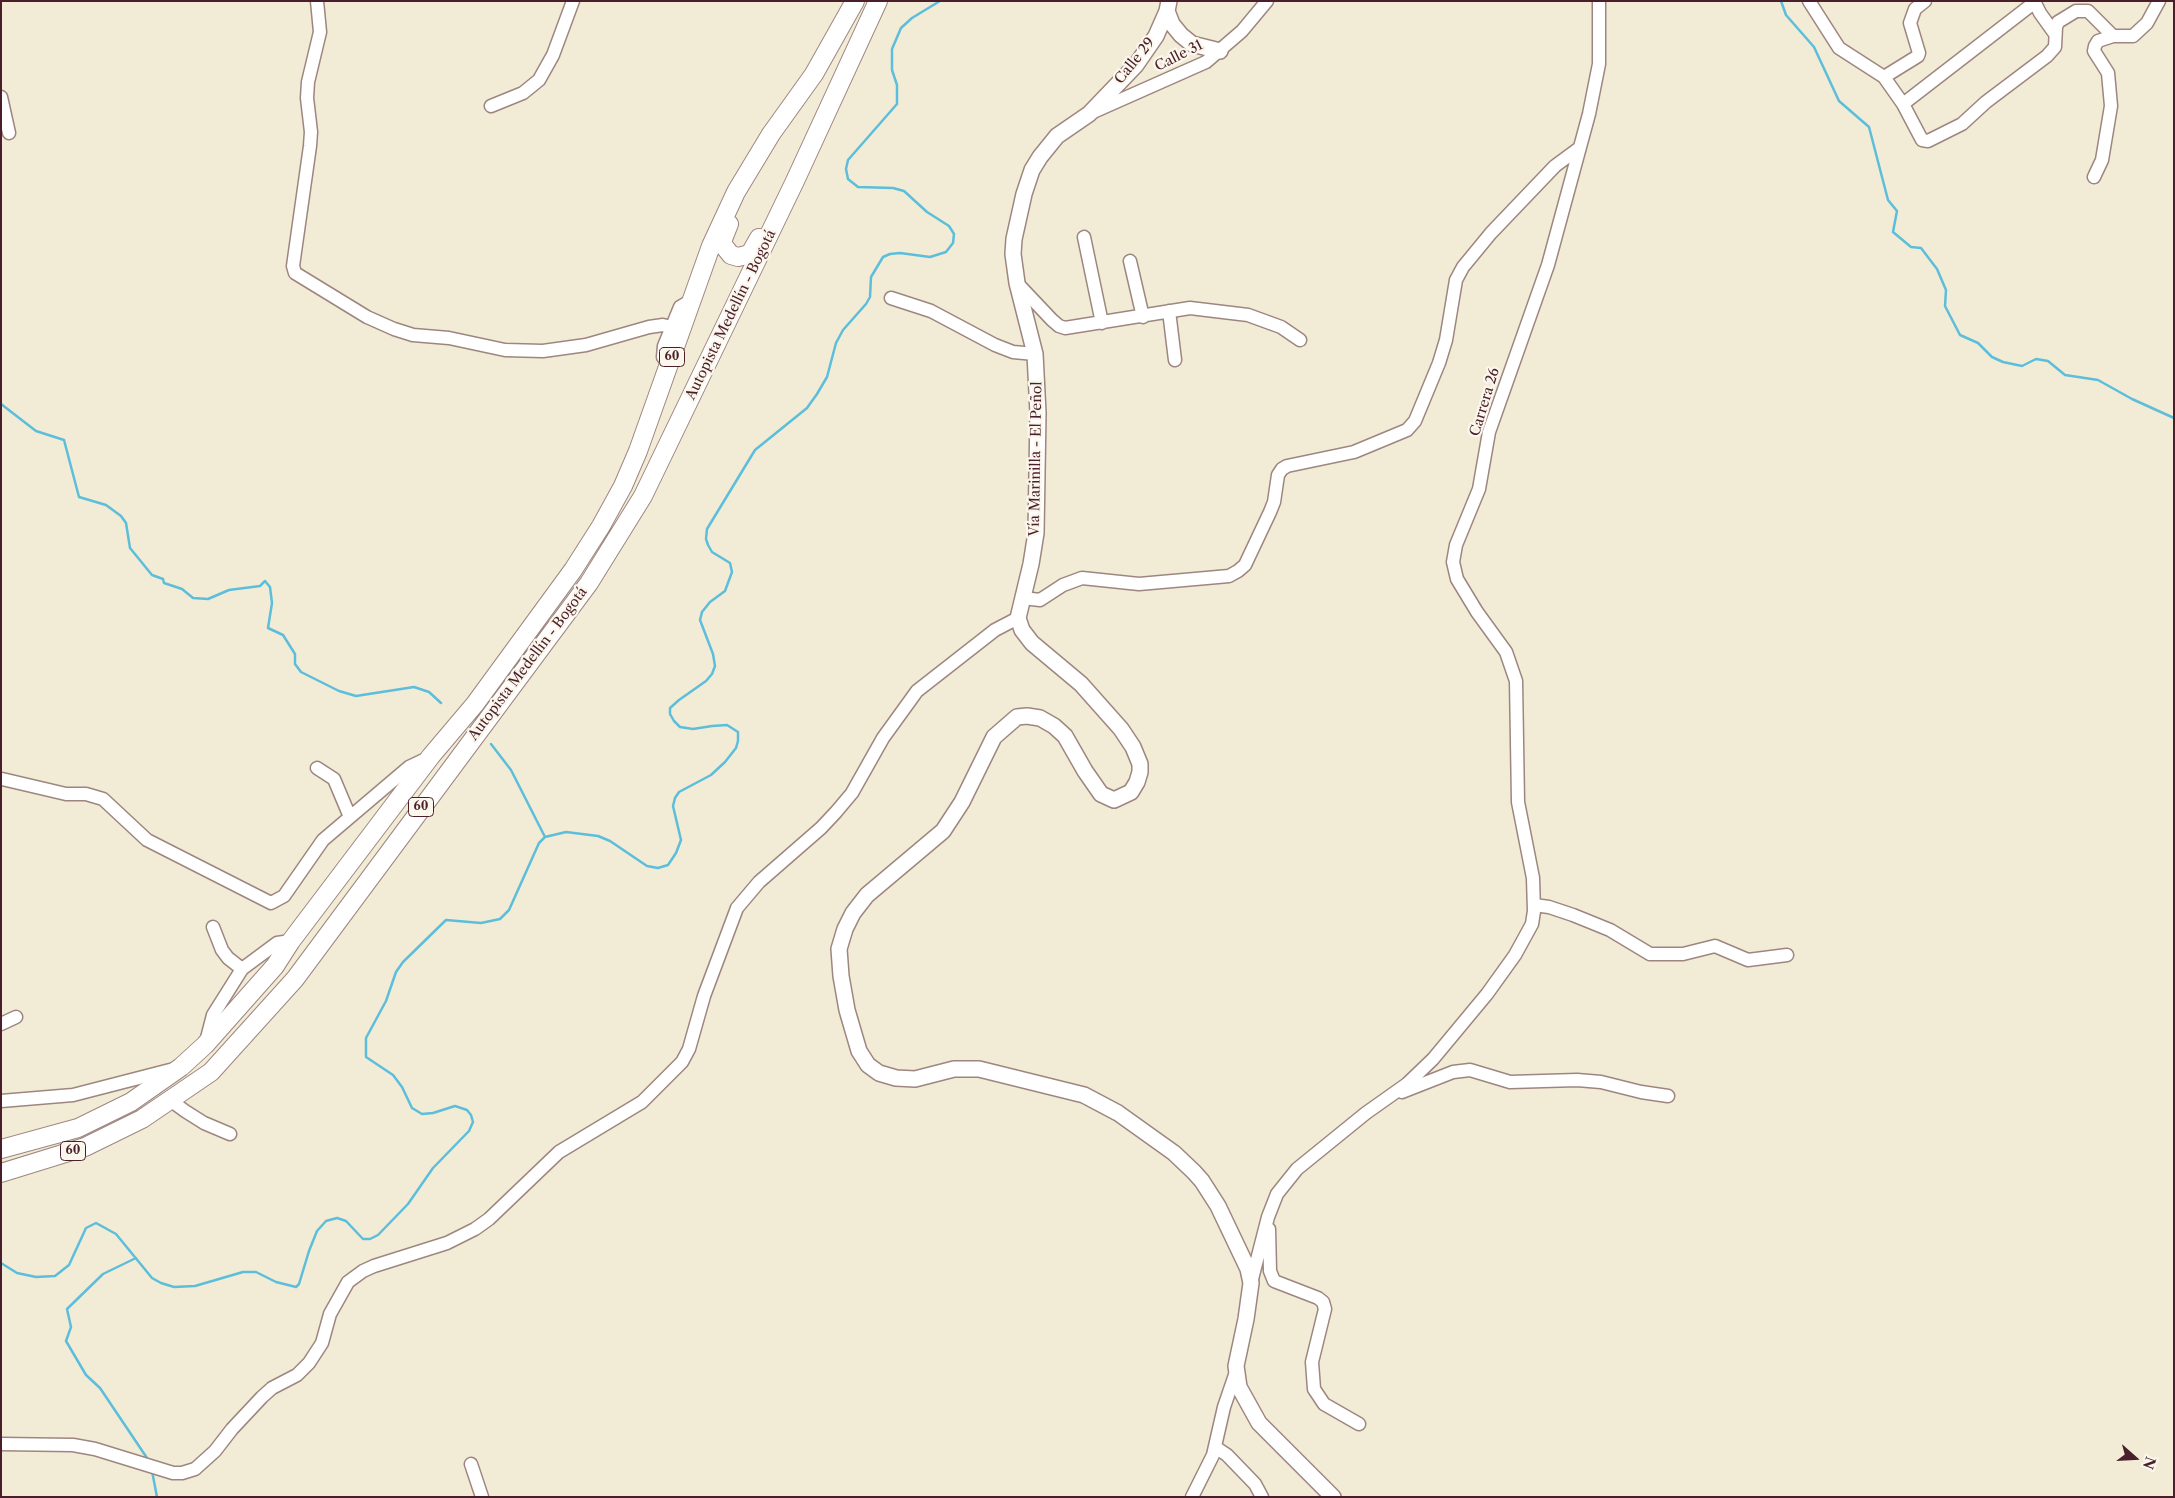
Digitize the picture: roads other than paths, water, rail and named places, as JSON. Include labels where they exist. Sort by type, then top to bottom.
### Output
[{"type":"highway","name":"Autopista Medellín - Bogotá","points":[[1,1150],[78,1128],[132,1102],[181,1067],[205,1045],[275,966],[291,941],[431,756],[475,704],[573,570],[601,526],[623,486],[638,452],[711,246],[732,200],[771,134],[814,74],[855,1]]},
{"type":"highway","name":"Autopista Medellín - Bogotá","points":[[1,1173],[85,1147],[142,1119],[211,1072],[295,979],[589,583],[644,496],[795,181],[878,1]]},
{"type":"highway","points":[[771,134],[770,153],[743,196],[725,232],[724,245],[726,251],[738,258],[750,254],[781,192],[795,181]]},
{"type":"main road","points":[[1168,6],[1172,24],[1181,35],[1192,44],[1220,51]]},
{"type":"main road","name":"Calle 29","points":[[1089,114],[1146,52],[1156,36],[1168,6]]},
{"type":"main road","name":"Vía Marinilla - El Peñol","points":[[1018,618],[1032,564],[1036,533],[1038,413],[1034,354],[1017,283],[1013,254],[1014,239],[1024,194],[1032,170],[1048,145],[1057,136],[1089,114]]},
{"type":"main road","points":[[1018,618],[1022,630],[1032,643],[1081,684],[1121,729],[1133,747],[1140,764],[1137,782],[1131,792],[1114,800],[1101,794],[1084,771],[1065,736],[1054,726],[1040,718],[1027,716],[1017,717],[1005,726],[994,737],[962,802],[943,831],[867,895],[853,912],[845,929],[839,949],[841,976],[847,1010],[858,1050],[864,1060],[879,1073],[896,1078],[914,1079],[954,1069],[979,1069],[1084,1095],[1118,1113],[1174,1153],[1202,1181],[1218,1206],[1248,1269],[1251,1283],[1236,1372],[1239,1387],[1244,1398],[1260,1423],[1333,1497]]},
{"type":"street","points":[[317,1],[320,32],[308,82],[307,98],[311,132],[293,266],[295,273],[367,317],[394,329],[413,335],[449,338],[505,350],[543,351],[579,346],[649,327],[663,325],[672,327]]},
{"type":"street","points":[[491,106],[524,94],[539,80],[553,56],[573,1]]},
{"type":"street","name":"Calle 31","points":[[1089,114],[1194,68],[1220,51],[1242,32],[1267,1]]},
{"type":"street","name":"Carrera 26","points":[[1388,1097],[1407,1084],[1433,1059],[1487,994],[1516,955],[1532,924],[1534,905],[1533,878],[1518,802],[1516,680],[1506,652],[1477,612],[1457,579],[1453,562],[1456,545],[1480,489],[1492,423],[1548,265],[1589,114],[1599,64],[1599,1]]},
{"type":"street","points":[[1809,1],[1839,48],[1884,76],[1903,104],[1922,140],[1928,141],[1952,131],[1962,124],[1986,102],[2053,50],[2058,22],[2081,10],[2088,11],[2113,36]]},
{"type":"street","points":[[1884,76],[1918,56],[1919,52],[1910,23],[1915,8],[1925,1]]},
{"type":"street","points":[[2094,178],[2102,160],[2111,106],[2108,73],[2094,52],[2094,46],[2098,42],[2113,36],[2133,36],[2141,30],[2159,1]]},
{"type":"street","points":[[1903,104],[2034,2],[2055,34]]},
{"type":"street","points":[[1,97],[9,133]]},
{"type":"street","points":[[1023,598],[1040,600],[1063,585],[1082,578],[1139,584],[1229,576],[1238,572],[1245,565],[1270,512],[1274,502],[1278,476],[1282,469],[1287,466],[1354,452],[1407,430],[1415,421],[1426,399],[1439,363],[1446,340],[1456,280],[1463,267],[1491,233],[1555,166],[1578,149]]},
{"type":"street","points":[[1084,237],[1102,324]]},
{"type":"street","points":[[1130,261],[1143,317]]},
{"type":"street","points":[[1017,283],[1059,326],[1069,328],[1102,324],[1190,308],[1248,315],[1281,327],[1300,340]]},
{"type":"street","points":[[891,298],[931,311],[995,345],[1013,352],[1034,354]]},
{"type":"street","points":[[669,364],[663,357],[663,352],[680,307],[692,300]]},
{"type":"street","points":[[1169,311],[1174,360]]},
{"type":"street","points":[[1,1444],[73,1445],[96,1449],[173,1473],[182,1473],[195,1469],[215,1451],[232,1429],[262,1397],[272,1388],[297,1375],[309,1363],[322,1343],[330,1314],[348,1282],[363,1271],[374,1266],[447,1243],[475,1229],[489,1219],[559,1152],[642,1102],[682,1062],[689,1049],[704,996],[736,908],[759,882],[821,828],[852,793],[883,738],[917,691],[995,630],[1018,618]]},
{"type":"street","points":[[2,779],[66,794],[86,794],[104,799],[147,840],[271,903],[284,896],[323,840],[410,766],[431,756]]},
{"type":"street","points":[[317,768],[334,779],[350,817]]},
{"type":"street","points":[[1534,905],[1549,907],[1610,930],[1650,954],[1683,954],[1715,946],[1748,960],[1787,955]]},
{"type":"street","points":[[213,927],[222,950],[228,958],[242,969]]},
{"type":"street","points":[[205,1045],[213,1016],[242,969],[277,943],[291,941]]},
{"type":"street","points":[[1,1024],[16,1018]]},
{"type":"street","points":[[1,1101],[72,1094],[109,1087],[181,1067]]},
{"type":"street","points":[[1251,1283],[1268,1216],[1276,1194],[1297,1169],[1388,1097],[1453,1072],[1470,1070],[1510,1082],[1577,1080],[1601,1082],[1640,1092],[1668,1096]]},
{"type":"street","points":[[170,1100],[204,1123],[230,1134]]},
{"type":"street","points":[[1268,1216],[1270,1271],[1274,1281],[1318,1298],[1323,1302],[1325,1309],[1312,1362],[1314,1389],[1324,1404],[1359,1424]]},
{"type":"street","points":[[1192,1497],[1215,1447],[1224,1407],[1236,1372]]},
{"type":"street","points":[[1215,1447],[1227,1454],[1255,1484],[1262,1497]]},
{"type":"street","points":[[471,1464],[482,1497]]},
{"type":"waterway","points":[[1,1263],[17,1273],[36,1277],[55,1276],[69,1265],[86,1228],[96,1223],[116,1234],[152,1278],[161,1283],[174,1287],[195,1286],[243,1272],[256,1272],[276,1282],[296,1287],[299,1284],[317,1231],[326,1221],[337,1218],[346,1221],[363,1239],[370,1239],[378,1235],[408,1204],[433,1168],[469,1131],[473,1122],[467,1110],[455,1106],[433,1113],[422,1114],[412,1108],[402,1087],[393,1075],[366,1057],[366,1038],[386,1001],[396,972],[403,962],[446,920],[481,923],[500,919],[509,910],[539,843],[545,837],[566,832],[598,836],[610,841],[647,866],[658,868],[668,865],[676,853],[681,840],[673,806],[675,798],[679,792],[711,775],[725,762],[736,748],[738,741],[738,732],[727,725],[693,729],[680,727],[670,714],[670,708],[706,681],[712,674],[715,666],[713,654],[700,620],[702,612],[710,602],[725,591],[732,572],[730,563],[712,552],[706,539],[707,529],[755,450],[807,408],[817,394],[827,377],[836,343],[843,330],[870,297],[871,277],[883,257],[900,253],[930,257],[946,252],[953,243],[954,234],[949,226],[927,212],[904,191],[893,188],[858,187],[848,179],[846,169],[848,160],[897,104],[897,85],[892,70],[892,49],[901,28],[912,18],[940,1]]},
{"type":"waterway","points":[[1781,1],[1786,15],[1814,47],[1839,101],[1869,127],[1888,200],[1897,211],[1893,232],[1911,247],[1921,248],[1937,269],[1946,290],[1945,306],[1960,335],[1978,343],[1992,357],[2003,362],[2022,366],[2036,359],[2048,361],[2065,375],[2098,380],[2132,399],[2174,418]]},
{"type":"waterway","points":[[1,404],[36,431],[64,440],[79,497],[106,505],[121,516],[126,523],[130,548],[152,575],[163,579],[164,583],[182,589],[193,598],[208,599],[229,590],[260,586],[265,581],[270,587],[272,603],[268,628],[283,635],[295,654],[295,664],[301,672],[339,691],[356,696],[414,687],[429,692],[441,703]]},
{"type":"waterway","points":[[491,744],[511,770],[545,837]]},
{"type":"waterway","points":[[136,1258],[103,1274],[67,1309],[71,1327],[66,1341],[86,1375],[100,1388],[147,1458]]},
{"type":"waterway","points":[[152,1471],[157,1497]]}]
